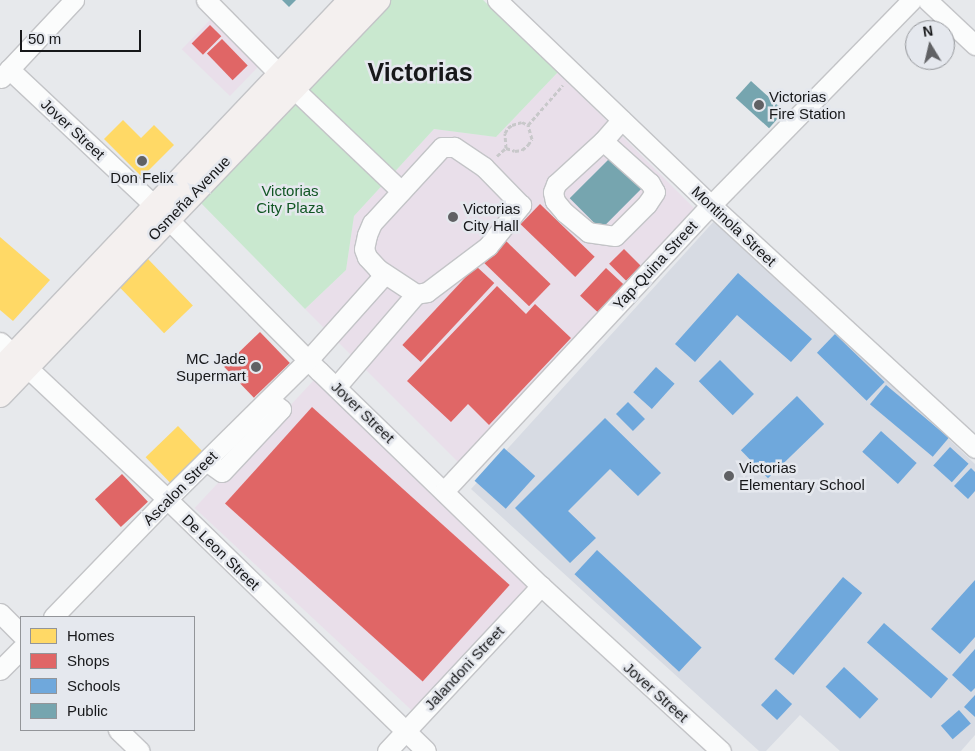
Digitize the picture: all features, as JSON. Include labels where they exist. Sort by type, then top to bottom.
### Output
[{"type":"main road","name":"Osmeña Avenue","points":[[287,82],[351,0]]},
{"type":"main road","name":"Osmeña Avenue","points":[[0,395],[10,358],[162,213],[287,82],[378,0]]},
{"type":"street","points":[[4,74],[74,0]]},
{"type":"street","points":[[206,0],[287,82],[401,191]]},
{"type":"street","name":"Montinola Street","points":[[498,0],[711,205],[975,448]]},
{"type":"street","name":"Yap-Quina Street","points":[[444,491],[711,205],[912,0]]},
{"type":"street","points":[[927,0],[975,45]]},
{"type":"street","name":"Jover Street","points":[[4,74],[162,213],[308,360],[541,586],[721,751]]},
{"type":"street","points":[[603,141],[650,183],[655,192],[648,204],[614,236],[588,232],[565,213],[555,201],[553,192],[556,184],[603,141],[621,120]]},
{"type":"street","points":[[336,387],[416,294],[427,292],[488,246],[522,204],[484,168],[454,147],[442,147],[372,223],[367,235],[364,249],[367,257],[385,274],[416,294]]},
{"type":"street","name":"Ascalon Street","points":[[54,616],[167,499],[308,360],[385,274]]},
{"type":"street","name":"De Leon Street","points":[[10,358],[167,499],[426,751]]},
{"type":"street","name":"Jalandoni Street","points":[[387,751],[541,586]]},
{"type":"street","points":[[0,614],[20,633]]},
{"type":"street","points":[[0,670],[20,650]]},
{"type":"street","points":[[119,731],[140,751]]},
{"type":"path","points":[[528,125],[574,73]]},
{"type":"path","points":[[522,122],[528,125],[532,138],[528,145],[522,150],[515,151],[506,148],[505,133],[512,125],[522,122]]},
{"type":"path","points":[[484,168],[506,148]]},
{"type":"shaded area","points":[[213,17],[261,64],[230,96],[182,49]]},
{"type":"shaded area","points":[[558,72],[697,211],[461,465],[305,309],[346,270],[354,216],[434,129],[496,137]]},
{"type":"shaded area","name":"Victorias Elementary School","points":[[716,219],[975,464],[975,735],[961,751],[840,751],[800,715],[766,751],[759,751],[471,489]]},
{"type":"shaded area","points":[[314,380],[533,585],[414,713],[195,508]]},
{"type":"green space","name":"Victorias City Plaza","points":[[390,0],[483,0],[558,72],[496,137],[434,129],[354,216],[346,270],[305,309],[198,200]]},
{"type":"building: Homes","name":"Don Felix","points":[[123,120],[141,138],[154,125],[174,145],[142,177],[104,139]]},
{"type":"building: Homes","points":[[0,237],[50,280],[13,321],[0,310]]},
{"type":"building: Homes","points":[[147,258],[193,305],[164,333],[118,286]]},
{"type":"building: Homes","points":[[178,426],[203,452],[171,483],[146,457]]},
{"type":"building: Shops","points":[[210,25],[221,36],[203,55],[192,43]]},
{"type":"building: Shops","points":[[222,39],[248,66],[233,80],[207,54]]},
{"type":"building: Shops","points":[[540,204],[595,257],[575,277],[521,224]]},
{"type":"building: Shops","points":[[506,241],[551,284],[529,306],[484,263]]},
{"type":"building: Shops","points":[[624,249],[641,266],[626,281],[609,264]]},
{"type":"building: Shops","points":[[476,266],[494,283],[421,362],[402,345]]},
{"type":"building: Shops","points":[[606,268],[625,286],[599,314],[580,296]]},
{"type":"building: Shops","points":[[497,286],[526,314],[535,304],[571,338],[489,425],[468,404],[451,422],[407,381]]},
{"type":"building: Shops","points":[[260,332],[290,363],[254,398],[224,367]]},
{"type":"building: Shops","points":[[312,407],[510,585],[423,682],[225,504]]},
{"type":"building: Shops","points":[[122,474],[148,502],[121,527],[95,499]]},
{"type":"building: Schools","points":[[738,273],[812,339],[791,362],[737,315],[695,362],[675,344]]},
{"type":"building: Schools","points":[[835,334],[885,382],[867,401],[817,353]]},
{"type":"building: Schools","points":[[720,360],[754,394],[733,415],[699,381]]},
{"type":"building: Schools","points":[[656,367],[675,384],[652,409],[633,392]]},
{"type":"building: Schools","points":[[886,385],[949,438],[933,457],[870,404]]},
{"type":"building: Schools","points":[[797,396],[824,424],[768,478],[741,450]]},
{"type":"building: Schools","points":[[628,402],[645,419],[633,431],[616,414]]},
{"type":"building: Schools","points":[[605,418],[661,473],[638,496],[610,469],[568,511],[596,538],[570,563],[515,508]]},
{"type":"building: Schools","points":[[881,431],[917,463],[898,484],[862,452]]},
{"type":"building: Schools","points":[[950,447],[969,464],[952,482],[933,466]]},
{"type":"building: Schools","points":[[504,448],[535,476],[506,509],[475,481]]},
{"type":"building: Schools","points":[[971,468],[975,472],[975,491],[968,499],[954,486]]},
{"type":"building: Schools","points":[[597,550],[702,648],[679,672],[574,574]]},
{"type":"building: Schools","points":[[843,577],[862,593],[793,675],[774,659]]},
{"type":"building: Schools","points":[[975,580],[975,637],[960,654],[931,629]]},
{"type":"building: Schools","points":[[884,623],[948,679],[931,698],[867,643]]},
{"type":"building: Schools","points":[[975,649],[975,688],[971,692],[952,675]]},
{"type":"building: Schools","points":[[844,667],[878,699],[860,719],[826,687]]},
{"type":"building: Schools","points":[[776,689],[792,704],[777,720],[761,705]]},
{"type":"building: Schools","points":[[975,695],[975,717],[964,707]]},
{"type":"building: Schools","points":[[959,710],[971,724],[953,739],[941,726]]},
{"type":"building: Public","points":[[282,0],[296,0],[289,7]]},
{"type":"building: Public","name":"Victorias Fire Station","points":[[751,81],[784,111],[769,128],[736,98]]},
{"type":"building: Public","points":[[610,158],[641,189],[601,229],[570,198]]},
{"type":"place","name":"Victorias Fire Station","points":[[759,105]]},
{"type":"place","name":"Don Felix","points":[[142,161]]},
{"type":"place","name":"Victorias City Hall","points":[[453,217]]},
{"type":"place","name":"MC Jade Supermart","points":[[256,367]]},
{"type":"place","name":"Victorias Elementary School","points":[[729,476]]},
{"type":"district","name":"Victorias","points":[[420,72]]}]
